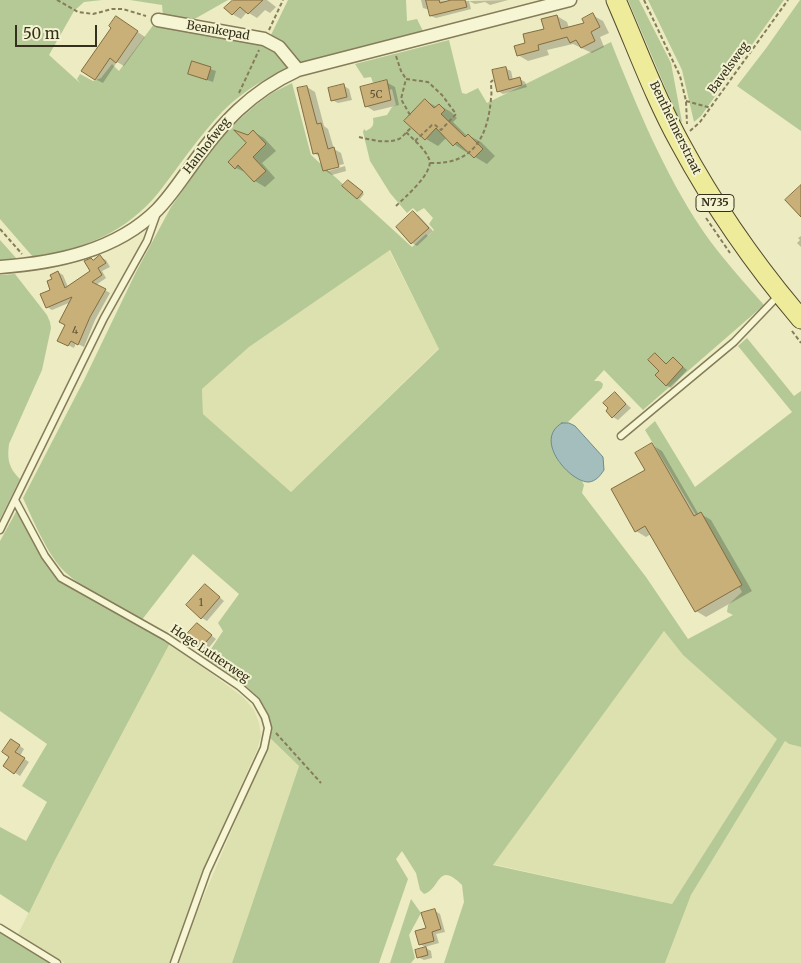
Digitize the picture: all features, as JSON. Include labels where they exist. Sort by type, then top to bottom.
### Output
[{"type":"main road","name":"Bentheimerstraat","points":[[616,0],[679,142],[711,199],[780,295],[801,319]]},
{"type":"street","name":"Hanhofweg","points":[[0,268],[65,259],[102,245],[131,231],[158,210],[217,130],[232,114],[264,88],[298,70],[570,0]]},
{"type":"street","name":"Beankepad","points":[[158,20],[264,39],[279,47],[298,70]]},
{"type":"lane","points":[[0,530],[104,318],[147,241],[158,210]]},
{"type":"lane","points":[[621,436],[734,342],[780,295]]},
{"type":"lane","name":"Hoge Lutterweg","points":[[15,500],[45,556],[61,578],[166,637],[239,686],[262,708],[266,722]]},
{"type":"lane","points":[[174,963],[207,871],[264,748],[267,738],[266,722]]},
{"type":"lane","points":[[0,928],[57,963]]},
{"type":"path","points":[[58,0],[78,12],[93,14],[112,9],[123,9],[158,20]]},
{"type":"path","name":"Beankepad","points":[[232,114],[234,104],[283,0]]},
{"type":"path","name":"Bentheimerstraat","points":[[644,0],[680,76],[686,101],[710,108]]},
{"type":"path","name":"Bavelsweg","points":[[679,142],[700,122],[788,0]]},
{"type":"path","points":[[392,46],[406,79],[401,99],[410,115]]},
{"type":"path","points":[[406,79],[428,82],[442,95],[456,114],[441,130],[432,125],[415,141]]},
{"type":"path","points":[[430,163],[444,164],[459,160],[481,139],[487,122],[492,95],[491,82],[494,80]]},
{"type":"path","points":[[359,137],[387,141],[400,138],[411,128]]},
{"type":"path","points":[[396,206],[426,174],[430,163],[430,159],[406,132]]},
{"type":"path","points":[[0,229],[32,265]]},
{"type":"path","points":[[266,722],[321,783]]},
{"type":"green space","points":[[0,0],[102,0],[84,2],[74,11],[49,55],[80,83],[77,79],[80,74],[93,81],[101,78],[112,64],[119,71],[154,24],[268,45],[275,50],[289,67],[254,86],[223,111],[198,140],[159,192],[132,218],[118,228],[86,244],[33,257],[0,219]]},
{"type":"green space","points":[[130,0],[228,0],[191,21],[163,16],[162,5]]},
{"type":"green space","points":[[288,0],[406,0],[407,21],[417,19],[423,31],[300,65],[270,37]]},
{"type":"green space","points":[[628,0],[639,0],[671,63],[682,122],[679,120]]},
{"type":"green space","points":[[648,0],[784,0],[701,116],[694,122],[682,70]]},
{"type":"green space","points":[[801,0],[801,131],[737,86]]},
{"type":"green space","points":[[449,40],[462,93],[466,94],[478,88],[487,103],[611,42],[652,139],[689,209],[717,250],[764,305],[643,410],[604,370],[594,381],[602,383],[602,388],[567,423],[562,423],[558,461],[582,481],[584,485],[582,493],[646,577],[688,639],[733,615],[727,612],[728,605],[742,592],[645,430],[655,421],[695,487],[792,412],[738,346],[747,338],[794,396],[801,391],[801,747],[785,741],[691,895],[665,963],[444,963],[464,902],[462,885],[448,875],[443,876],[434,887],[424,894],[420,890],[416,873],[402,851],[396,859],[408,879],[379,963],[232,963],[299,766],[269,737],[270,723],[266,711],[259,700],[239,681],[205,658],[223,631],[218,623],[239,594],[193,554],[141,621],[92,592],[73,579],[59,566],[47,548],[23,498],[84,380],[136,272],[171,207],[220,137],[272,93],[292,83],[311,155],[412,247],[426,234],[428,236],[434,230],[429,224],[433,218],[424,208],[417,212],[413,208],[407,213],[390,193],[370,161],[363,132],[364,129],[366,131],[372,127],[373,118],[387,115],[392,107],[396,105],[392,89],[389,90],[386,80],[373,83],[371,77],[364,78],[355,64]],"holes":[[[390,250],[439,349],[291,492],[203,414],[202,389],[249,347]],[[664,631],[683,655],[777,739],[672,904],[493,865]]]},
{"type":"green space","points":[[0,240],[17,259],[0,261]]},
{"type":"green space","points":[[389,250],[439,348],[291,492],[203,414],[202,389],[249,347]]},
{"type":"green space","points":[[15,274],[47,315],[51,328],[42,370],[9,444],[8,455],[10,463],[13,471],[20,479],[0,519],[0,275]]},
{"type":"green space","points":[[17,510],[46,562],[71,588],[170,643],[29,913],[0,894],[0,827],[26,841],[47,802],[22,786],[47,744],[0,711],[0,541]]},
{"type":"green space","points":[[664,631],[683,655],[778,739],[672,904],[492,864]]},
{"type":"green space","points":[[170,643],[243,697],[254,710],[261,736],[257,750],[209,857],[170,963],[65,963],[18,934]]},
{"type":"green space","points":[[269,737],[299,766],[232,963],[179,963],[195,917],[266,749]]},
{"type":"green space","points":[[785,741],[801,747],[801,963],[665,963],[691,895]]},
{"type":"green space","points":[[411,899],[421,913],[409,935],[415,958],[411,963],[390,963]]},
{"type":"green space","points":[[0,933],[49,963],[0,963]]},
{"type":"water","points":[[562,423],[569,423],[575,426],[603,457],[604,470],[594,481],[589,482],[573,476],[558,459],[551,440],[554,430]]},
{"type":"building","points":[[233,0],[263,0],[248,14],[240,7],[232,15],[224,8]]},
{"type":"building","points":[[426,0],[439,0],[440,3],[451,0],[465,0],[467,7],[430,16]]},
{"type":"building","points":[[593,13],[600,27],[591,32],[595,41],[581,48],[576,40],[570,43],[567,37],[538,45],[539,50],[517,56],[514,46],[525,43],[523,34],[544,29],[541,19],[557,15],[561,29],[584,23],[582,19]]},
{"type":"building","points":[[116,16],[138,31],[116,63],[110,58],[95,80],[81,71],[111,28],[109,26]]},
{"type":"building","points":[[192,61],[211,67],[207,80],[188,74]]},
{"type":"building","points":[[506,67],[509,80],[520,77],[522,85],[497,92],[492,70]]},
{"type":"building","points":[[387,80],[391,100],[365,107],[360,87]]},
{"type":"building","points":[[344,84],[347,97],[331,101],[328,88]]},
{"type":"building","points":[[307,86],[317,124],[321,123],[328,149],[334,147],[339,167],[323,171],[318,153],[313,154],[297,88]]},
{"type":"building","points":[[425,99],[434,108],[439,104],[445,110],[441,114],[465,137],[468,134],[483,149],[474,158],[457,142],[453,146],[436,128],[425,140],[404,121]]},
{"type":"building","points":[[234,130],[248,135],[253,130],[266,144],[253,157],[266,171],[254,182],[238,165],[235,169],[228,162],[246,143]]},
{"type":"building","points":[[348,180],[363,192],[357,199],[342,186]]},
{"type":"building","points":[[801,185],[801,217],[785,200]]},
{"type":"building","points":[[413,211],[429,228],[411,244],[396,227]]},
{"type":"building","points":[[100,255],[106,263],[98,268],[102,275],[92,282],[106,289],[90,317],[78,345],[71,341],[68,346],[57,341],[65,325],[59,322],[72,297],[46,308],[40,294],[50,290],[47,281],[52,279],[50,275],[58,271],[65,288],[90,271],[84,261],[91,258],[93,260]]},
{"type":"building","points":[[655,353],[666,364],[673,357],[683,367],[666,386],[655,375],[659,371],[648,360]]},
{"type":"building","points":[[615,392],[626,404],[612,418],[606,411],[608,408],[603,403]]},
{"type":"building","points":[[652,443],[694,516],[701,512],[742,585],[695,612],[645,526],[635,532],[611,489],[645,470],[635,453]]},
{"type":"building","points":[[205,584],[220,597],[201,619],[186,605]]},
{"type":"building","points":[[197,623],[212,635],[200,649],[185,636]]},
{"type":"building","points":[[11,739],[20,745],[15,752],[25,758],[14,774],[3,766],[9,757],[2,752]]},
{"type":"building","points":[[435,909],[441,929],[432,932],[434,941],[419,945],[415,931],[426,928],[421,913]]},
{"type":"building","points":[[426,947],[428,955],[417,958],[415,950]]}]
